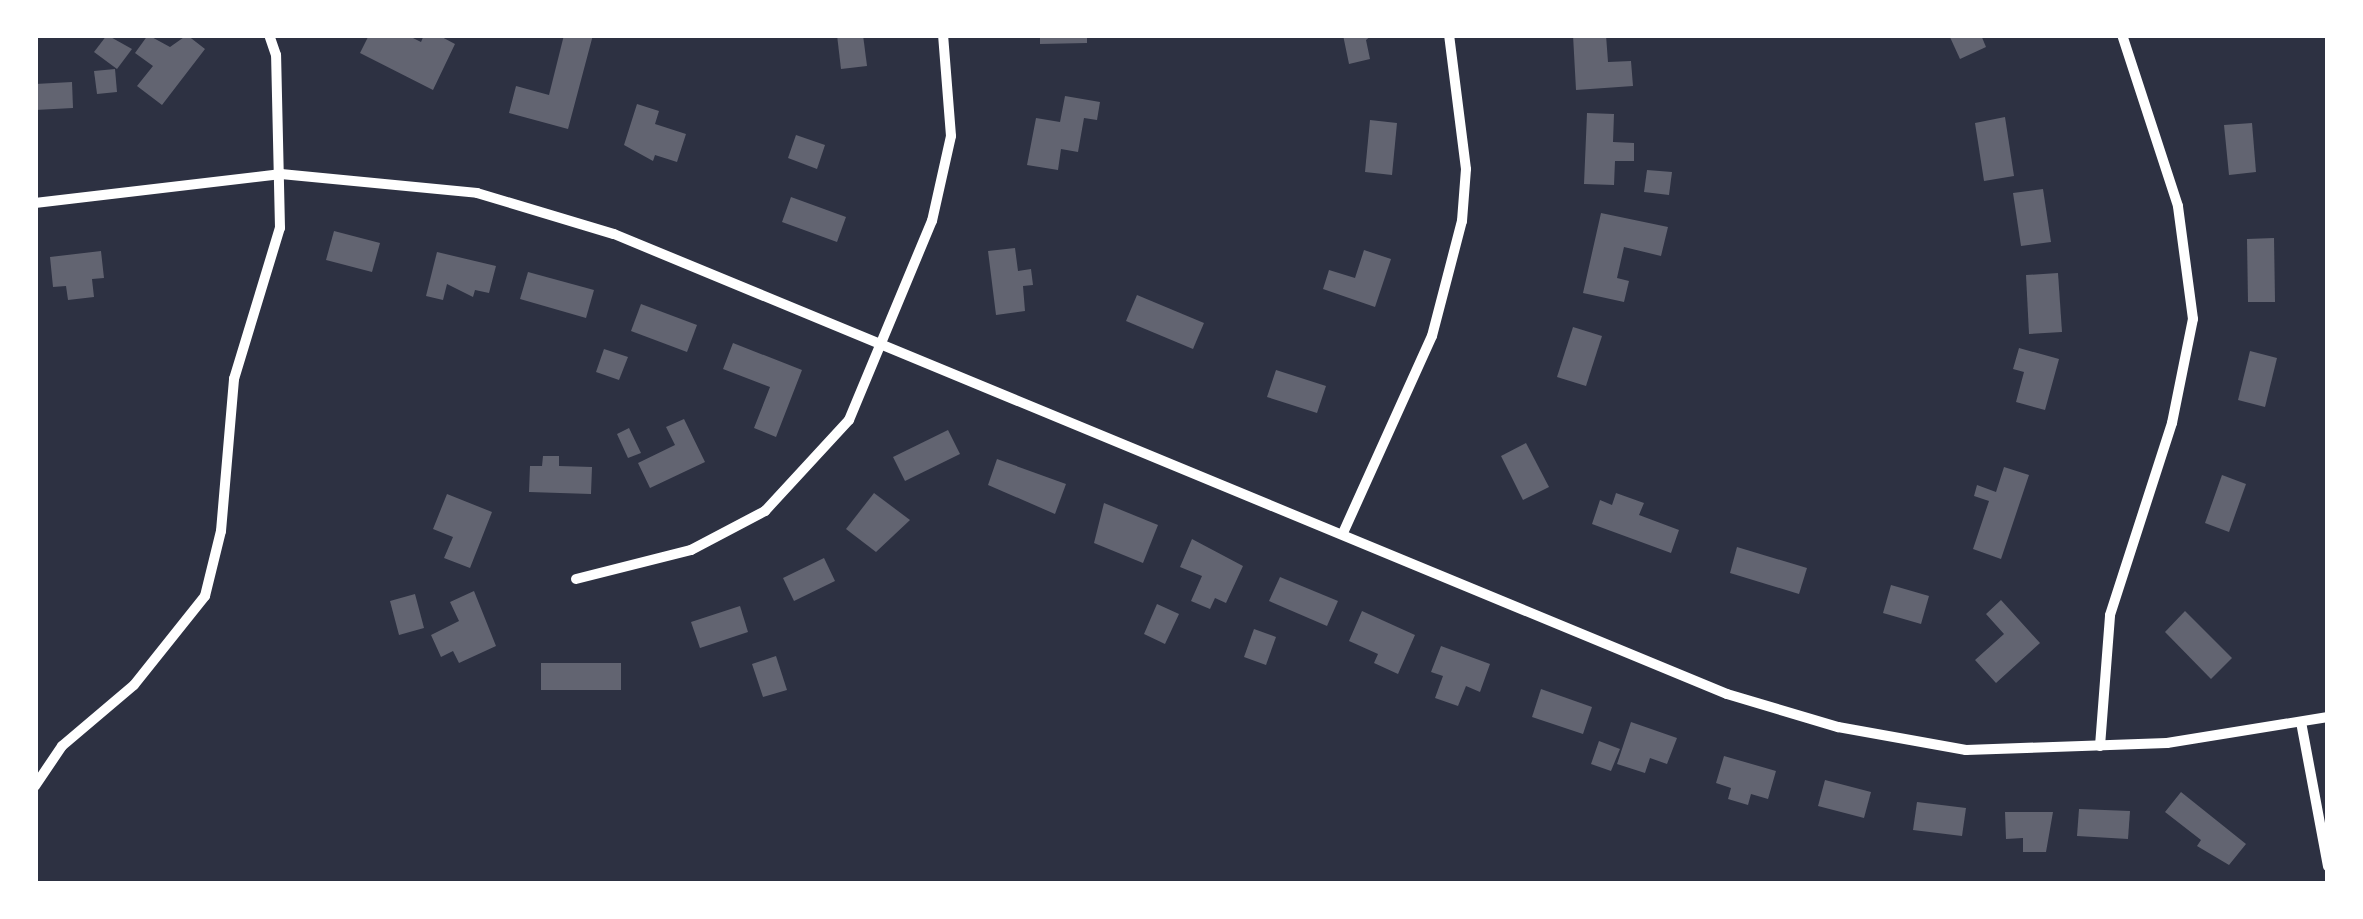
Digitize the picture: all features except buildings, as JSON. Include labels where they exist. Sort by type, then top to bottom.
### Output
[{"type":"street","points":[[35,786],[62,746],[134,685],[204,596],[221,532],[234,378],[280,228],[276,55],[270,35]]},
{"type":"street","points":[[576,578],[692,550],[765,511],[849,420],[932,222],[951,136],[944,35]]},
{"type":"street","points":[[1343,533],[1432,336],[1462,221],[1466,169],[1449,35]]},
{"type":"street","points":[[2100,746],[2110,616],[2172,422],[2193,319],[2178,206],[2122,35]]},
{"type":"street","points":[[35,203],[281,174],[477,192],[614,234],[1727,694],[1838,726],[1966,750],[2211,738],[2328,717]]},
{"type":"street","points":[[2301,722],[2328,866]]}]
